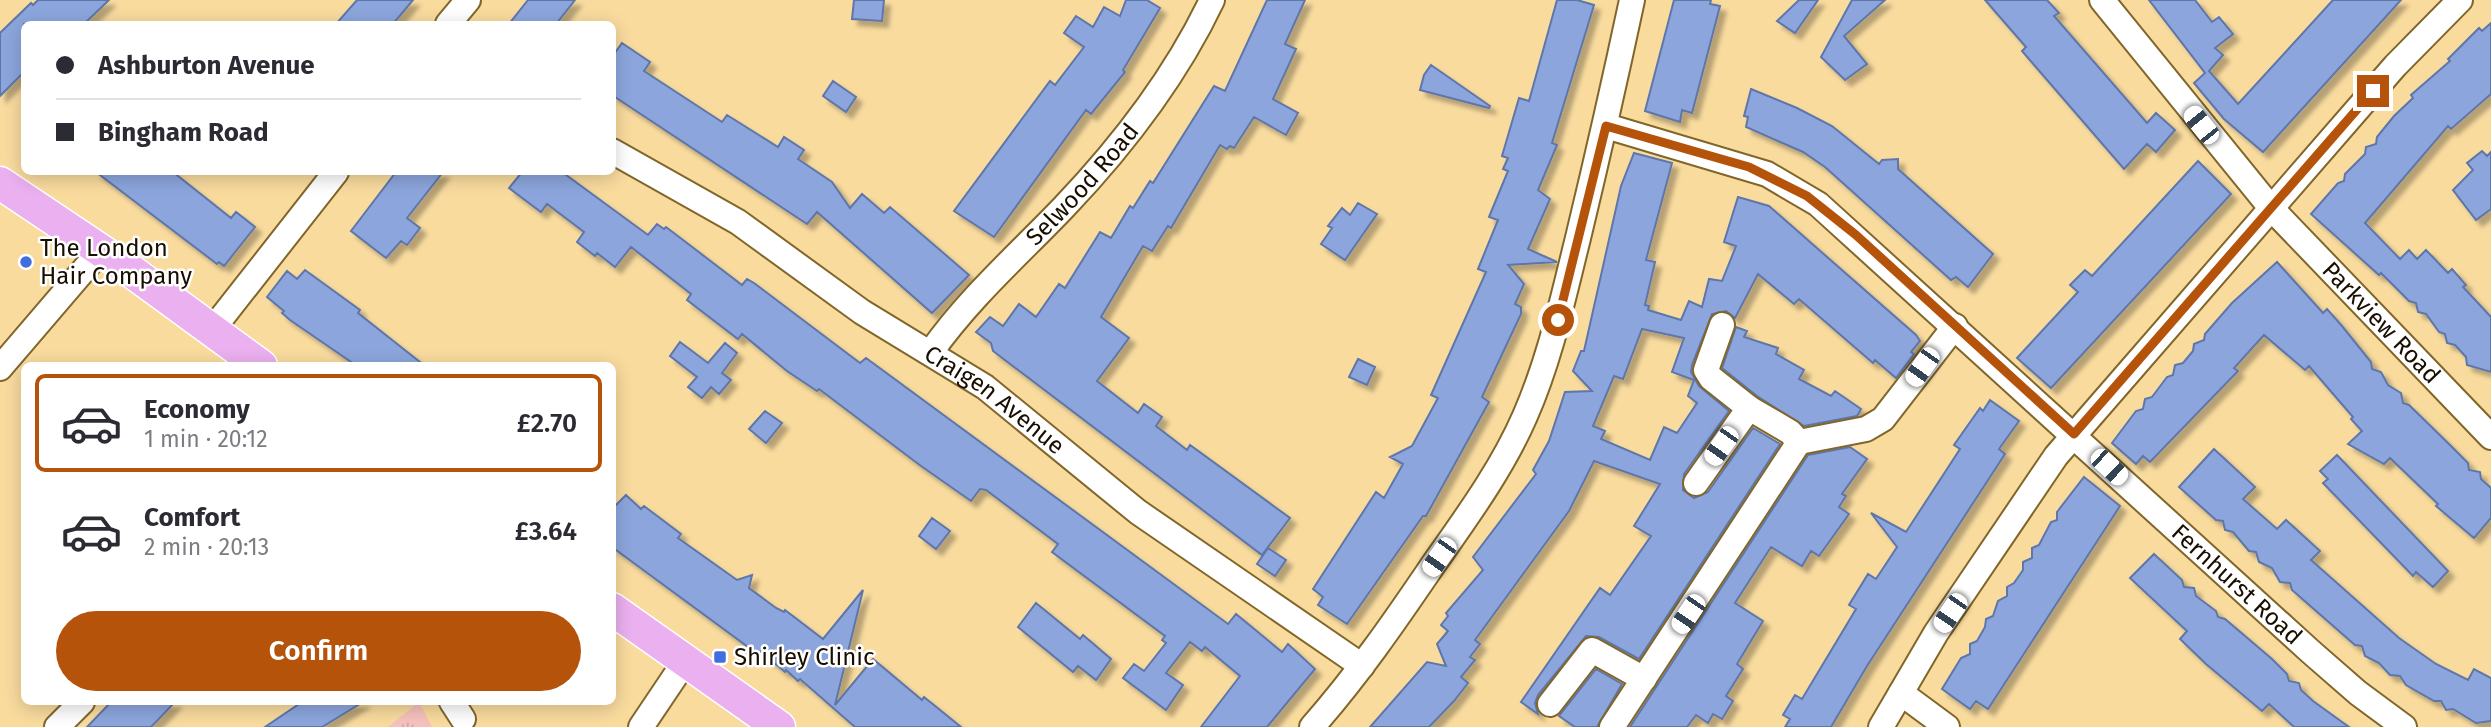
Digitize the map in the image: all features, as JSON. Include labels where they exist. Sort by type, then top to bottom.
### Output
[{"type":"main road","points":[[0,183],[101,250],[256,362]]},
{"type":"main road","points":[[616,612],[779,727]]},
{"type":"street","points":[[450,21],[468,0]]},
{"type":"street","name":"Selwood Road","points":[[931,352],[962,312],[1094,173],[1156,97],[1182,60],[1212,0]]},
{"type":"street","points":[[1312,727],[1362,666],[1480,496],[1524,419],[1554,331],[1606,126],[1632,0]]},
{"type":"street","name":"Parkview Road","points":[[2102,0],[2271,208],[2491,438]]},
{"type":"street","points":[[1881,727],[1943,623],[2074,434],[2395,66],[2460,0]]},
{"type":"street","name":"Fernhurst Road","points":[[1606,126],[1749,167],[1791,186],[1835,217],[2311,652],[2358,693],[2404,727]]},
{"type":"street","name":"Craigen Avenue","points":[[616,153],[729,217],[862,312],[931,352],[1007,403],[1143,516],[1362,666]]},
{"type":"street","points":[[212,330],[334,175]]},
{"type":"street","points":[[0,368],[101,250]]},
{"type":"street","points":[[1722,325],[1706,370],[1710,378],[1746,403],[1749,408],[1790,432],[1799,442]]},
{"type":"street","points":[[1612,727],[1799,442],[1866,429],[1883,419],[1955,326]]},
{"type":"street","points":[[1696,483],[1749,408]]},
{"type":"street","points":[[1550,704],[1592,650],[1644,679]]},
{"type":"street","points":[[641,727],[686,660]]},
{"type":"street","points":[[1900,693],[1948,727]]},
{"type":"street","points":[[57,727],[79,705]]},
{"type":"green space","points":[[415,705],[421,705],[432,727],[388,727]]},
{"type":"building","points":[[38,0],[109,0],[87,21],[21,21],[21,75],[0,96],[0,33],[31,3],[33,5]]},
{"type":"building","points":[[357,0],[413,0],[396,21],[339,21]]},
{"type":"building","points":[[528,0],[575,0],[558,21],[511,21]]},
{"type":"building","points":[[854,0],[884,0],[882,21],[852,19]]},
{"type":"building","points":[[1126,0],[1147,0],[1160,8],[1123,70],[1125,72],[1091,114],[1086,110],[994,237],[954,211],[1050,81],[1055,85],[1084,47],[1064,33],[1076,16],[1093,27],[1104,7],[1120,16]]},
{"type":"building","points":[[1267,0],[1305,0],[1285,44],[1296,49],[1273,99],[1298,113],[1286,135],[1254,117],[1234,148],[1230,146],[1227,149],[1220,145],[1171,228],[1168,226],[1152,251],[1143,246],[1101,317],[1129,338],[1097,381],[1138,413],[1144,404],[1162,417],[1156,426],[1187,450],[1190,445],[1290,518],[1262,555],[993,351],[991,343],[976,332],[990,317],[1003,326],[1019,304],[1036,317],[1059,284],[1065,288],[1100,232],[1111,238],[1130,206],[1133,208],[1150,181],[1153,183],[1214,86],[1225,91]]},
{"type":"building","points":[[1557,0],[1577,0],[1594,5],[1552,143],[1557,145],[1538,190],[1550,199],[1528,249],[1557,262],[1508,265],[1524,284],[1515,304],[1521,307],[1521,314],[1482,397],[1489,402],[1426,516],[1423,516],[1347,624],[1318,605],[1323,597],[1313,589],[1376,492],[1384,498],[1403,464],[1390,457],[1412,446],[1438,398],[1431,395],[1486,272],[1478,269],[1498,220],[1489,217],[1508,171],[1503,169],[1508,158],[1502,156],[1519,98],[1529,101]]},
{"type":"building","points":[[1674,0],[1711,0],[1710,4],[1720,6],[1692,113],[1682,110],[1680,122],[1645,111]]},
{"type":"building","points":[[1799,0],[1818,0],[1795,33],[1777,21]]},
{"type":"building","points":[[1852,0],[1885,0],[1844,36],[1867,64],[1845,80],[1821,57]]},
{"type":"building","points":[[1985,0],[2047,0],[2059,13],[2054,16],[2147,123],[2156,113],[2175,130],[2156,152],[2147,144],[2124,169],[2022,51],[2026,47]]},
{"type":"building","points":[[2149,0],[2195,0],[2212,22],[2219,17],[2233,34],[2215,48],[2223,55],[2209,71],[2238,104],[2333,0],[2401,0],[2263,152],[2224,119],[2194,83],[2205,73]]},
{"type":"building","points":[[2491,23],[2491,94],[2451,129],[2448,126],[2365,223],[2400,259],[2409,250],[2417,259],[2426,250],[2448,273],[2452,269],[2466,285],[2463,287],[2491,317],[2491,372],[2467,365],[2466,357],[2455,345],[2447,343],[2445,334],[2439,332],[2426,314],[2418,312],[2416,303],[2409,301],[2381,273],[2379,275],[2311,214],[2338,183],[2344,181],[2345,174],[2365,154],[2366,147],[2376,144],[2377,137],[2413,98],[2411,95],[2450,61],[2448,59],[2479,28],[2482,31]]},
{"type":"building","points":[[622,43],[650,62],[644,71],[722,122],[727,115],[778,147],[784,137],[804,150],[798,159],[832,182],[850,208],[862,194],[884,213],[890,207],[969,275],[932,313],[817,212],[807,224],[616,98],[616,51]]},
{"type":"building","points":[[1431,65],[1490,106],[1489,108],[1420,90],[1424,75]]},
{"type":"building","points":[[833,81],[856,97],[846,112],[823,96]]},
{"type":"building","points":[[1751,89],[1832,126],[1879,164],[1882,160],[1898,159],[1898,169],[1993,254],[1968,287],[1956,277],[1951,280],[1825,167],[1803,152],[1746,127],[1748,117],[1744,116]]},
{"type":"building","points":[[2482,151],[2487,156],[2491,152],[2491,209],[2476,220],[2453,190],[2473,170],[2467,163]]},
{"type":"building","points":[[1634,153],[1672,163],[1646,260],[1655,262],[1645,305],[1649,306],[1648,310],[1681,320],[1689,301],[1702,307],[1709,279],[1722,281],[1736,246],[1724,242],[1738,197],[1769,206],[1916,335],[1920,341],[1911,352],[1914,354],[1896,378],[1875,360],[1873,363],[1799,299],[1794,304],[1758,274],[1735,318],[1726,311],[1712,314],[1692,365],[1691,372],[1699,386],[1729,411],[1684,474],[1683,490],[1694,498],[1708,492],[1753,428],[1780,444],[1639,659],[1599,637],[1586,636],[1538,695],[1535,703],[1538,714],[1521,702],[1600,588],[1610,595],[1651,536],[1634,526],[1660,484],[1594,461],[1569,511],[1475,640],[1480,644],[1470,657],[1475,660],[1461,677],[1468,683],[1454,701],[1429,727],[1370,727],[1427,662],[1446,666],[1437,644],[1448,631],[1441,625],[1448,616],[1446,613],[1483,570],[1473,557],[1536,474],[1533,470],[1549,441],[1565,392],[1592,391],[1573,371],[1581,351],[1584,351],[1621,186]],"holes":[[[1642,329],[1684,338],[1672,372],[1694,380],[1688,396],[1697,403],[1677,433],[1664,427],[1650,460],[1601,439],[1605,431],[1593,426],[1614,376],[1623,379]]]},
{"type":"building","points":[[2198,161],[2231,194],[2051,388],[2017,358],[2078,292],[2070,285],[2085,270],[2092,276]]},
{"type":"building","points":[[100,175],[177,175],[231,218],[236,212],[255,227],[224,266],[219,262],[217,264]]},
{"type":"building","points":[[394,175],[441,175],[407,218],[420,228],[407,245],[401,241],[386,258],[351,231]]},
{"type":"building","points":[[520,175],[566,175],[648,235],[657,224],[664,229],[666,227],[742,285],[747,279],[754,283],[860,363],[866,358],[1228,624],[1236,614],[1282,652],[1288,644],[1315,669],[1267,727],[1201,727],[1240,676],[1205,647],[1202,651],[1190,642],[1166,673],[1183,685],[1166,710],[1123,678],[1134,664],[1144,671],[1166,643],[1162,640],[1165,636],[1052,552],[1058,544],[986,490],[980,489],[971,501],[819,389],[817,391],[787,371],[742,334],[738,339],[687,300],[691,294],[631,247],[615,267],[577,242],[584,232],[547,204],[541,212],[509,188]]},
{"type":"building","points":[[1358,203],[1377,214],[1345,260],[1321,244],[1332,228],[1328,226],[1342,208],[1350,215]]},
{"type":"building","points":[[2277,262],[2323,313],[2327,309],[2371,362],[2372,369],[2381,372],[2388,385],[2401,393],[2403,403],[2409,405],[2468,463],[2469,470],[2480,472],[2481,479],[2491,488],[2491,518],[2474,538],[2436,506],[2438,504],[2390,458],[2384,464],[2348,444],[2362,431],[2351,419],[2353,417],[2309,366],[2305,370],[2264,335],[2234,368],[2238,371],[2150,462],[2143,456],[2136,464],[2112,443],[2136,411],[2143,409],[2145,399],[2152,397],[2167,377],[2173,375],[2175,365],[2183,363],[2193,351],[2194,344],[2204,340],[2205,334],[2232,303]]},
{"type":"building","points":[[305,270],[360,310],[358,313],[420,362],[351,362],[290,320],[282,313],[284,311],[267,297],[287,271],[297,279]]},
{"type":"building","points":[[1736,327],[1747,331],[1744,337],[1778,348],[1776,354],[1804,370],[1799,379],[1831,396],[1835,391],[1861,409],[1857,416],[1804,426],[1757,396],[1722,368]]},
{"type":"building","points":[[680,342],[708,363],[725,343],[737,353],[722,373],[731,380],[719,394],[711,387],[702,398],[688,387],[697,377],[670,356]]},
{"type":"building","points":[[1358,359],[1375,367],[1367,385],[1349,377]]},
{"type":"building","points":[[1990,400],[2019,421],[1999,449],[2005,454],[1867,666],[1831,727],[1785,727],[1790,719],[1783,715],[1795,695],[1802,699],[1856,609],[1849,605],[1868,574],[1876,579],[1897,547],[1871,513],[1906,532],[1960,449],[1954,445],[1980,408],[1983,411]]},
{"type":"building","points":[[765,411],[782,423],[766,443],[749,429]]},
{"type":"building","points":[[1850,447],[1867,459],[1842,494],[1846,496],[1839,507],[1849,514],[1819,556],[1811,551],[1802,566],[1771,547],[1735,603],[1763,621],[1737,664],[1743,669],[1726,696],[1733,701],[1722,719],[1713,714],[1708,723],[1696,715],[1687,727],[1630,727],[1808,455]]},
{"type":"building","points":[[2214,449],[2255,487],[2243,499],[2277,529],[2286,520],[2320,551],[2311,560],[2399,638],[2436,664],[2468,680],[2474,669],[2491,678],[2491,721],[2476,723],[2453,709],[2446,710],[2441,701],[2434,701],[2406,685],[2400,676],[2390,675],[2379,663],[2365,656],[2362,646],[2355,645],[2292,590],[2290,583],[2280,582],[2272,568],[2259,562],[2256,552],[2249,551],[2233,532],[2225,530],[2223,521],[2216,520],[2179,487]]},
{"type":"building","points":[[2337,455],[2448,571],[2433,587],[2416,572],[2413,576],[2323,483],[2328,479],[2320,471]]},
{"type":"building","points":[[2084,477],[2120,506],[1988,709],[1976,701],[1970,709],[1942,689],[1961,658],[1970,654],[1970,644],[1977,641],[1985,627],[1986,619],[1993,616],[1998,601],[2007,596],[2007,587],[2014,583],[2023,570],[2023,562],[2032,558],[2032,548],[2039,545],[2051,522],[2057,520],[2057,512]]},
{"type":"building","points":[[626,495],[641,509],[644,506],[681,534],[678,538],[737,580],[752,575],[749,588],[776,608],[784,612],[785,610],[823,639],[863,590],[835,705],[873,659],[922,700],[924,697],[961,727],[855,727],[800,679],[798,681],[786,670],[785,672],[761,652],[759,655],[616,550],[616,505]]},
{"type":"building","points":[[932,518],[950,531],[936,549],[919,536]]},
{"type":"building","points":[[1268,548],[1286,560],[1275,576],[1257,564]]},
{"type":"building","points":[[2154,554],[2182,580],[2184,587],[2194,588],[2196,596],[2216,611],[2218,617],[2225,619],[2272,659],[2287,674],[2289,681],[2299,683],[2301,690],[2313,701],[2349,727],[2294,727],[2269,704],[2262,711],[2206,664],[2180,639],[2187,631],[2130,578]]},
{"type":"building","points":[[1036,603],[1080,639],[1083,635],[1111,659],[1096,680],[1078,666],[1073,672],[1018,627]]},
{"type":"building","points":[[1596,669],[1622,684],[1597,727],[1575,727],[1559,716]]},
{"type":"building","points":[[108,705],[172,705],[151,727],[87,727]]},
{"type":"building","points":[[298,705],[358,705],[322,727],[265,727]]},
{"type":"place","name":"The London Hair Company","points":[[26,262]]},
{"type":"place","name":"Shirley Clinic","points":[[720,657]]},
{"type":"route","points":[[1558,320],[1606,126],[1749,167],[1807,196],[1856,235],[2074,434],[2373,91]]}]
